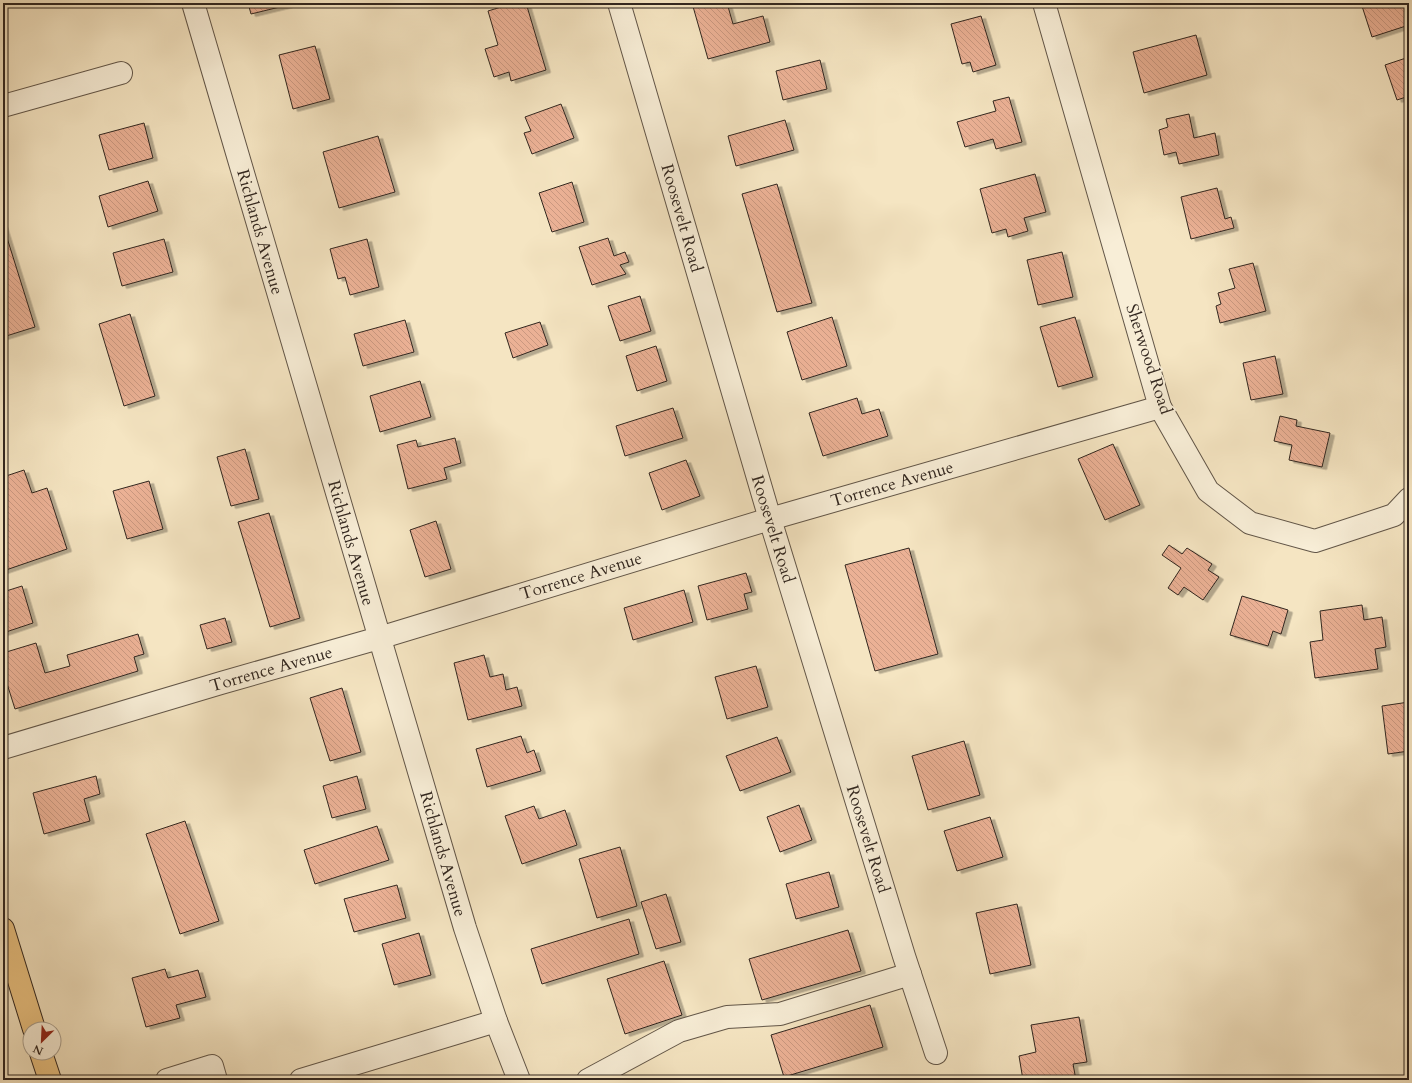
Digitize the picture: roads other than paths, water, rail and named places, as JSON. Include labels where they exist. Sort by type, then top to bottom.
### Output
[{"type":"main road","points":[[3,929],[9,973],[30,1021]]},
{"type":"main road","points":[[44,1061],[50,1080]]},
{"type":"street","name":"Richlands Avenue","points":[[193,3],[464,928],[496,1021],[519,1080]]},
{"type":"street","name":"Roosevelt Road","points":[[619,3],[770,519],[910,974],[936,1053]]},
{"type":"street","name":"Sherwood Road","points":[[1044,3],[1160,407],[1208,491],[1250,523],[1315,541],[1394,515],[1409,499]]},
{"type":"street","points":[[3,106],[121,73]]},
{"type":"street","name":"Torrence Avenue","points":[[3,748],[379,638],[770,519],[1160,407]]},
{"type":"street","points":[[588,1080],[679,1032],[727,1017],[780,1014],[910,974]]},
{"type":"street","points":[[301,1080],[496,1021]]},
{"type":"street","points":[[167,1080],[212,1066],[216,1080]]}]
